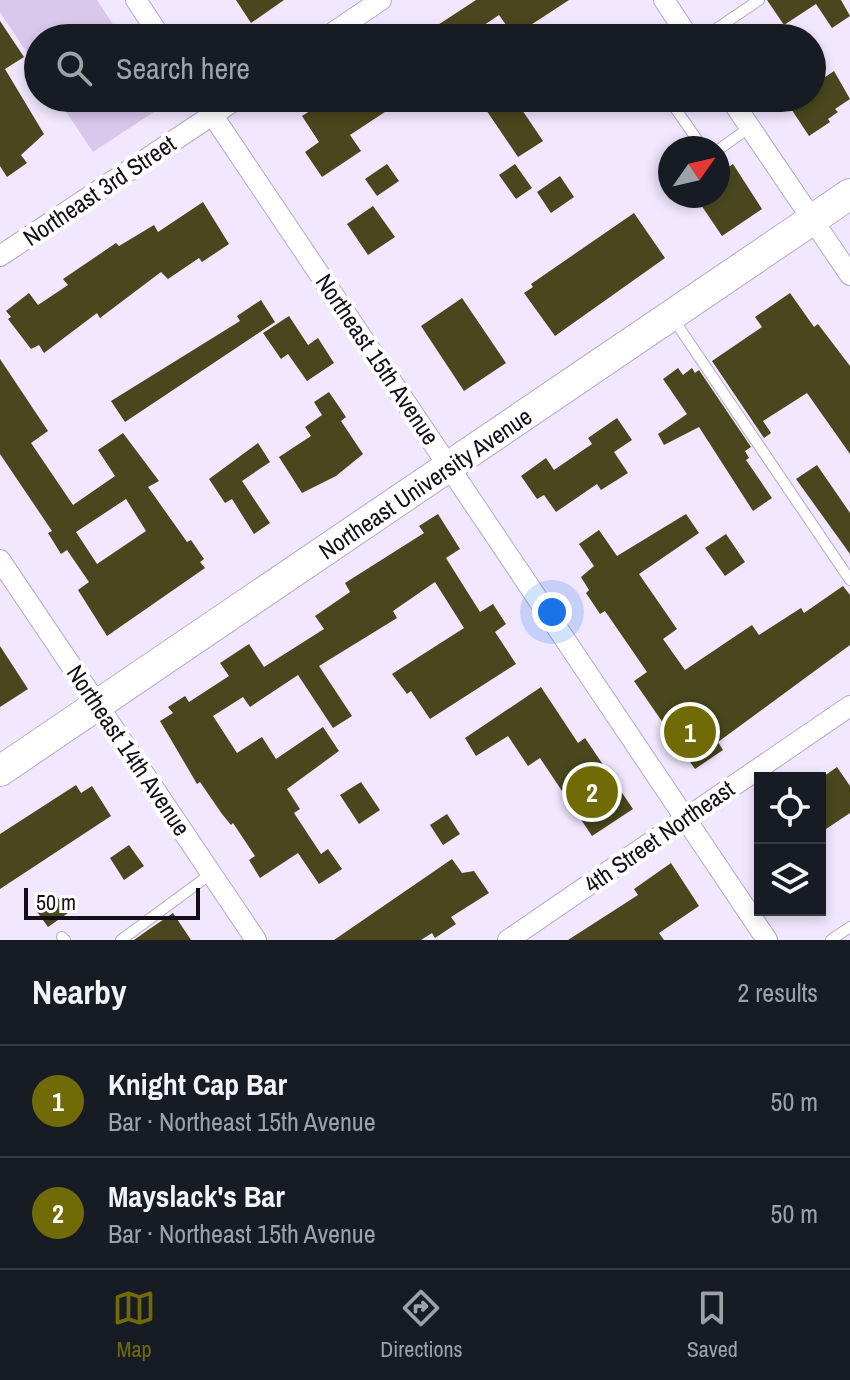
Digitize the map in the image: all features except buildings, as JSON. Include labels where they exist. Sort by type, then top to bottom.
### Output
[{"type":"main road","name":"Northeast University Avenue","points":[[0,771],[850,194]]},
{"type":"street","points":[[136,0],[152,24]]},
{"type":"street","points":[[346,24],[381,0]]},
{"type":"street","points":[[664,0],[680,24]]},
{"type":"street","name":"Northeast 3rd Street","points":[[0,256],[200,112]]},
{"type":"street","name":"Northeast 15th Avenue","points":[[210,112],[767,940]]},
{"type":"street","points":[[740,112],[850,275]]},
{"type":"street","name":"Northeast 14th Avenue","points":[[0,560],[256,940]]},
{"type":"street","name":"4th Street Northeast","points":[[508,940],[850,706]]},
{"type":"lane","points":[[724,24],[759,0]]},
{"type":"lane","points":[[678,112],[695,136]]},
{"type":"lane","points":[[730,141],[750,127]]},
{"type":"lane","points":[[671,316],[850,580]]},
{"type":"lane","points":[[121,940],[212,873]]},
{"type":"lane","points":[[831,940],[850,927]]},
{"type":"shaded area","points":[[0,0],[97,0],[113,24],[24,24],[24,48],[0,12]]},
{"type":"shaded area","points":[[66,112],[154,112],[93,152]]},
{"type":"place","name":"Knight Cap Bar","points":[[690,732]]},
{"type":"place","name":"Mayslack's Bar","points":[[592,792]]}]
